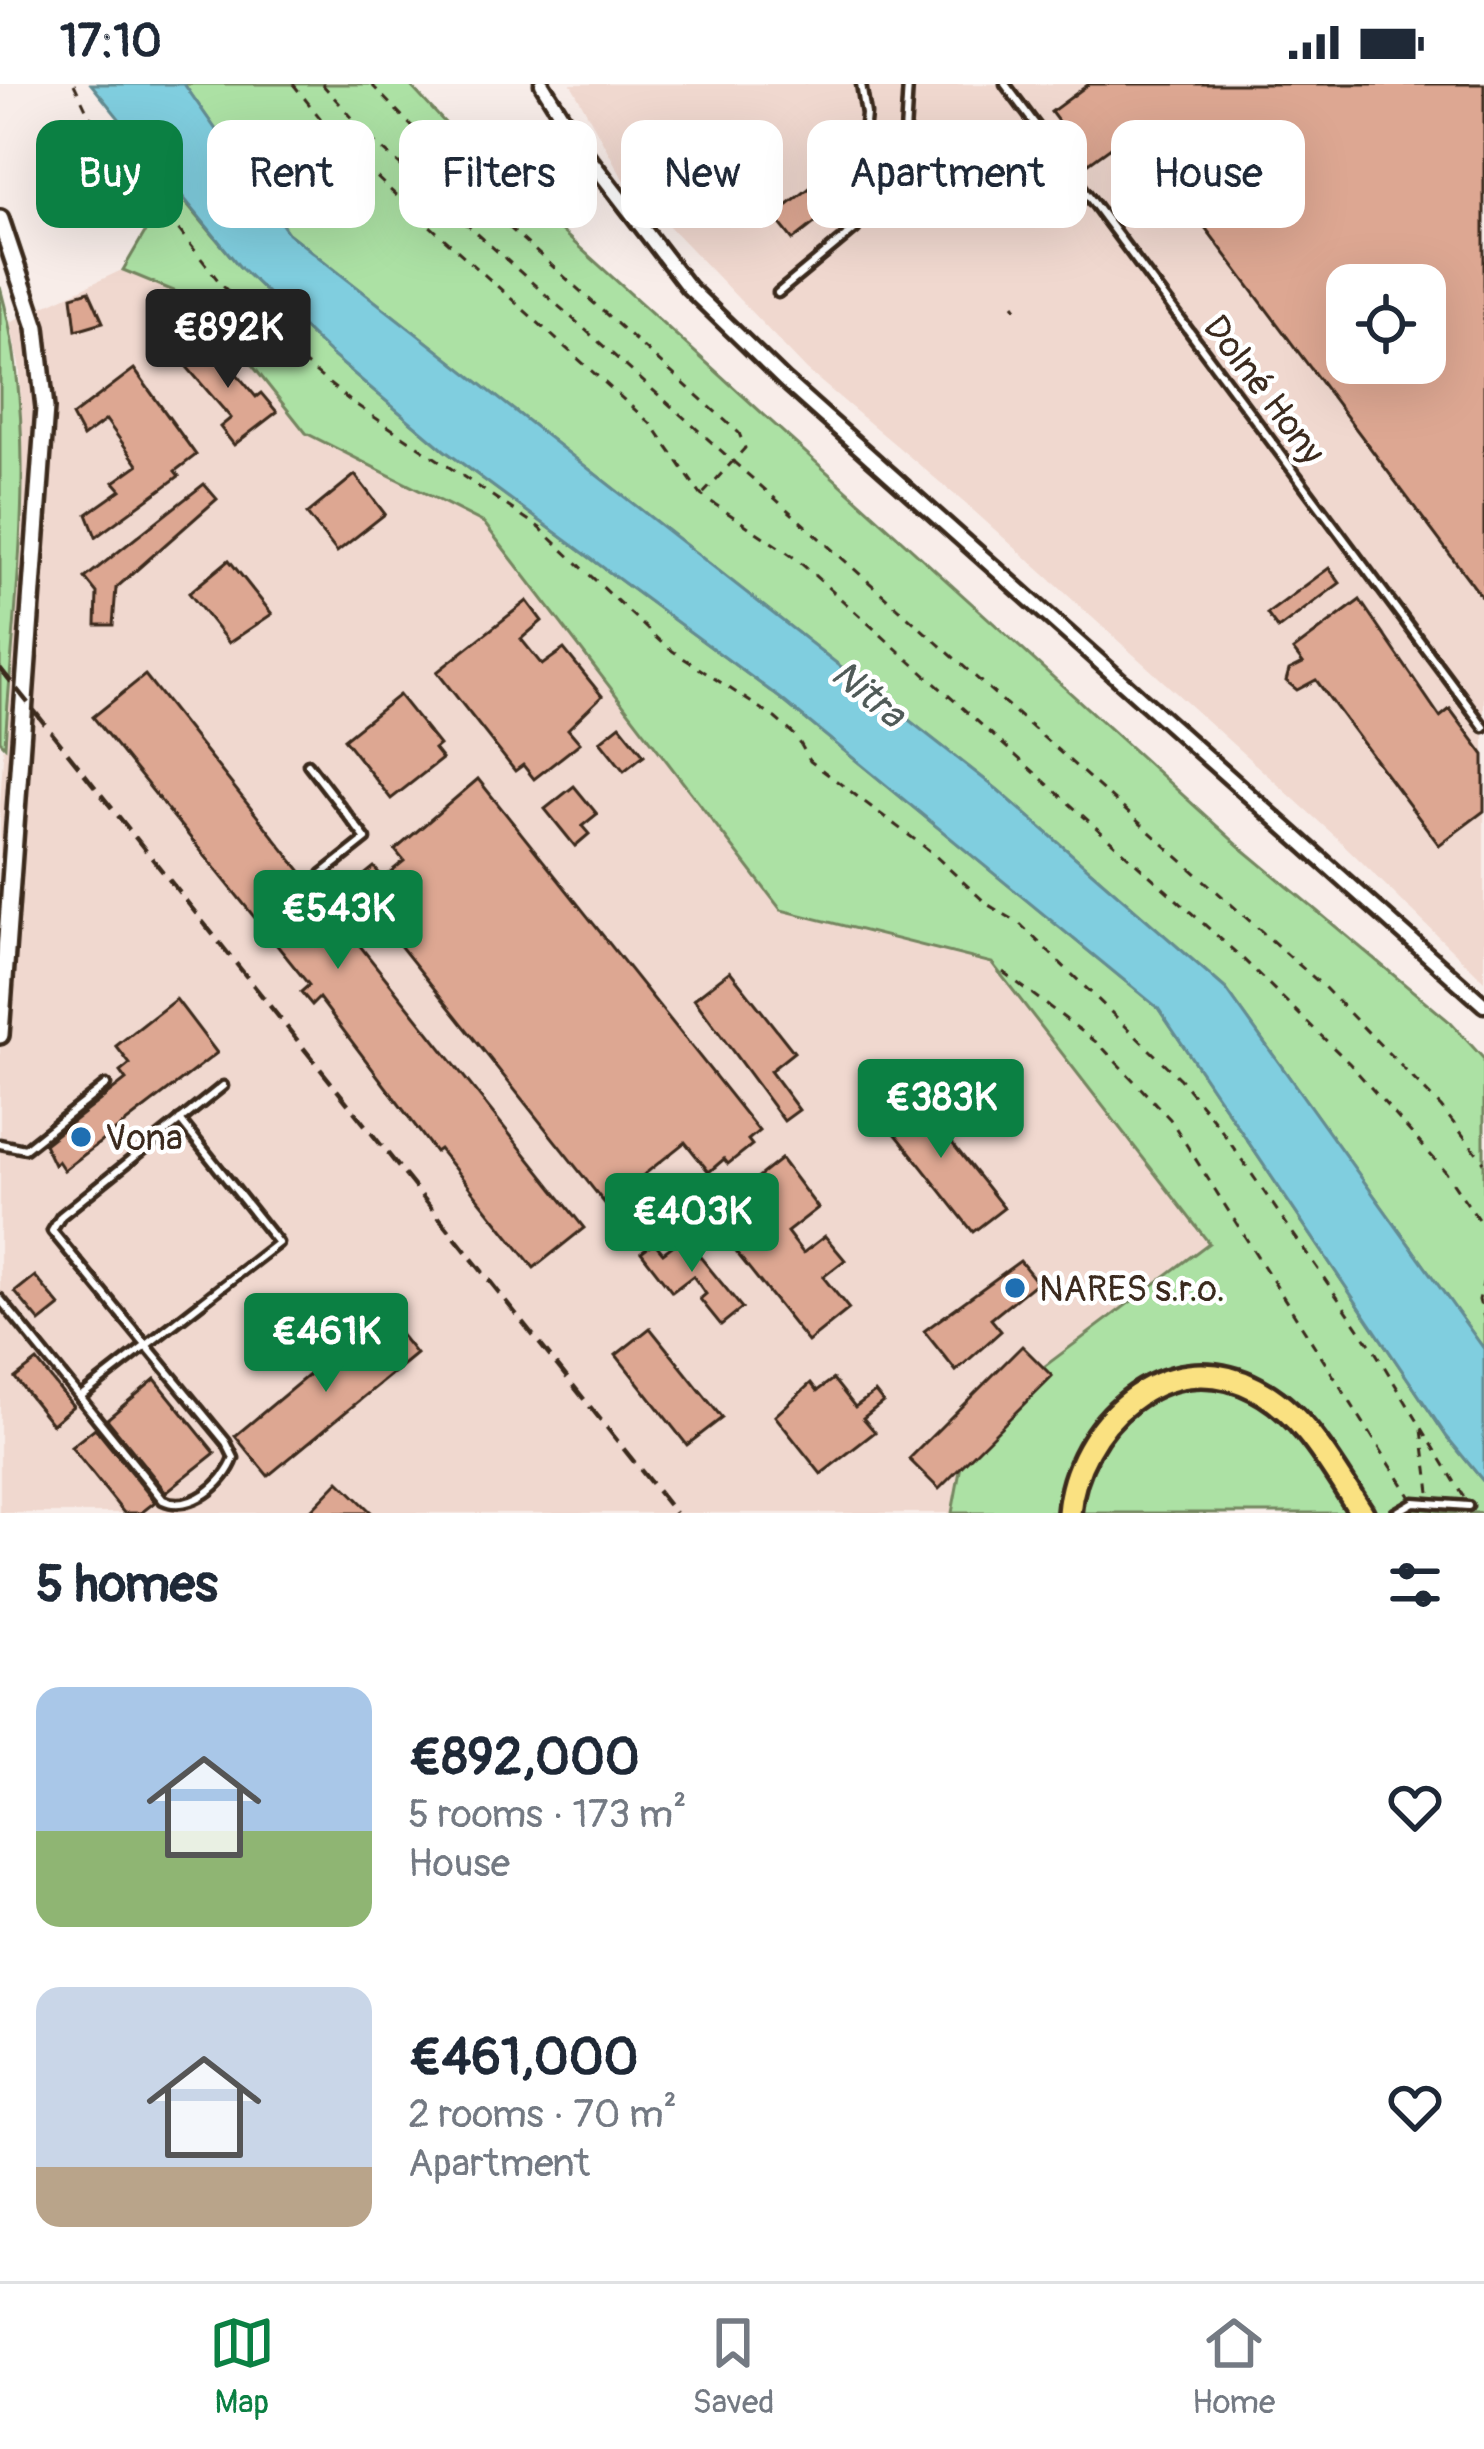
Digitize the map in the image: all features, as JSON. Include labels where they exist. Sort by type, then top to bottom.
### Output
[{"type":"highway","points":[[1069,1513],[1075,1469],[1100,1425],[1141,1392],[1194,1378],[1254,1388],[1281,1407],[1322,1452],[1362,1513]]},
{"type":"highway","points":[[1082,1513],[1085,1471],[1106,1433],[1146,1401],[1193,1387],[1224,1389],[1277,1414],[1351,1513]]},
{"type":"street","points":[[542,84],[582,149],[688,287],[784,380],[1484,1005]]},
{"type":"street","points":[[0,219],[36,327],[45,408],[0,1035]]},
{"type":"lane","points":[[778,292],[855,229],[866,114],[861,84]]},
{"type":"lane","points":[[906,120],[908,84]]},
{"type":"lane","name":"Dolné Hony","points":[[1005,84],[1484,727]]},
{"type":"lane","points":[[308,764],[366,839],[322,874]]},
{"type":"lane","points":[[0,1144],[25,1149],[106,1084]]},
{"type":"lane","points":[[0,1299],[164,1500],[175,1508],[191,1507],[230,1471],[234,1458],[52,1231],[61,1216],[223,1086]]},
{"type":"lane","points":[[80,1397],[278,1244],[180,1120]]},
{"type":"lane","points":[[1395,1513],[1414,1502],[1468,1506]]},
{"type":"path","points":[[74,84],[89,115],[221,284],[285,348],[350,400],[540,528],[598,578],[632,618],[776,718],[796,736],[810,760],[930,851],[987,904],[1019,922],[1078,983],[1136,1032],[1217,1124],[1422,1429],[1468,1506]]},
{"type":"path","points":[[293,84],[337,139],[389,189],[653,426],[701,495],[794,558],[1180,898],[1349,1063],[1444,1172],[1484,1228]]},
{"type":"path","points":[[322,84],[374,141],[1324,987],[1441,1107],[1484,1162]]},
{"type":"path","points":[[371,84],[513,231],[739,433],[745,448],[701,495]]},
{"type":"path","points":[[1004,972],[1100,1045],[1170,1119],[1414,1502]]},
{"type":"path","points":[[1484,1279],[1479,1300],[1484,1318]]},
{"type":"path","points":[[1422,1429],[1430,1502]]},
{"type":"shaded area","points":[[571,84],[1484,84],[1484,981],[1336,837],[974,511],[807,370],[671,228],[783,228],[783,120],[621,120],[621,175],[597,131],[597,120],[591,120]]},
{"type":"shaded area","points":[[122,270],[203,303],[307,433],[484,523],[781,910],[992,963],[1210,1243],[969,1423],[952,1513],[0,1513],[0,805],[21,470],[20,370],[10,322]]},
{"type":"green space","points":[[184,84],[409,84],[442,120],[399,120],[399,228],[558,228],[1239,846],[1450,1022],[1484,1059],[1484,1349],[1226,989],[998,790],[288,233],[285,228],[375,228],[375,120],[209,120]]},
{"type":"green space","points":[[183,199],[239,266],[333,356],[444,450],[780,698],[1158,1008],[1447,1437],[1484,1482],[1484,1513],[952,1513],[969,1423],[1209,1243],[992,963],[781,910],[484,523],[306,433],[203,303],[123,270],[148,228],[183,228]]},
{"type":"green space","points":[[0,287],[12,343],[22,457],[5,746],[0,741]]},
{"type":"water","points":[[91,84],[184,84],[209,120],[207,227],[183,197],[183,120],[120,120]]},
{"type":"water","name":"Nitra","points":[[208,228],[285,228],[998,790],[1226,989],[1484,1349],[1484,1482],[1447,1437],[1158,1008],[780,698],[444,450],[333,356],[239,266]]},
{"type":"building","points":[[1089,84],[1484,84],[1484,600],[1206,228],[1305,228],[1305,120],[1111,120],[1111,147],[1089,163],[1087,120],[1057,120],[1051,112]]},
{"type":"building","points":[[807,190],[808,228],[793,240],[783,227],[783,209]]},
{"type":"building","points":[[89,291],[103,322],[76,330],[72,296]]},
{"type":"building","points":[[206,337],[256,397],[261,393],[277,412],[234,445],[220,427],[231,418],[180,359]]},
{"type":"building","points":[[134,369],[196,455],[175,471],[179,476],[96,537],[87,514],[121,490],[114,482],[138,465],[106,420],[83,437],[72,416]]},
{"type":"building","points":[[355,475],[385,514],[337,552],[307,514]]},
{"type":"building","points":[[204,484],[217,499],[116,588],[113,625],[96,625],[97,593],[85,578]]},
{"type":"building","points":[[229,560],[272,614],[229,643],[189,593]]},
{"type":"building","points":[[1329,568],[1340,583],[1278,629],[1267,614]]},
{"type":"building","points":[[1360,600],[1440,717],[1450,709],[1484,755],[1484,811],[1439,845],[1316,680],[1297,690],[1286,681],[1289,670],[1303,663],[1293,650]]},
{"type":"building","points":[[527,601],[542,621],[521,639],[542,665],[564,649],[602,696],[568,729],[580,743],[534,779],[523,765],[515,771],[437,672]]},
{"type":"building","points":[[145,675],[584,1228],[534,1268],[439,1149],[435,1152],[319,998],[312,1005],[301,992],[309,985],[93,717]]},
{"type":"building","points":[[399,695],[439,745],[434,749],[442,759],[391,799],[344,739]]},
{"type":"building","points":[[620,725],[644,755],[624,771],[600,741]]},
{"type":"building","points":[[478,779],[759,1131],[748,1140],[752,1145],[728,1164],[724,1159],[709,1172],[685,1142],[606,1205],[352,885],[374,867],[383,878],[404,861],[395,850]]},
{"type":"building","points":[[574,786],[597,814],[582,826],[589,834],[575,846],[545,809]]},
{"type":"building","points":[[730,971],[794,1052],[770,1071],[799,1110],[784,1121],[694,999]]},
{"type":"building","points":[[176,999],[217,1053],[64,1170],[58,1161],[54,1165],[44,1144],[126,1080],[120,1072],[130,1064],[116,1046]]},
{"type":"building","points":[[909,1089],[1004,1208],[973,1232],[879,1113]]},
{"type":"building","points":[[781,1159],[818,1208],[787,1232],[803,1253],[825,1236],[845,1260],[823,1277],[849,1309],[808,1342],[708,1217]]},
{"type":"building","points":[[691,1232],[701,1245],[696,1252],[742,1308],[721,1325],[700,1299],[706,1294],[693,1276],[672,1292],[641,1252],[654,1242],[663,1253]]},
{"type":"building","points":[[1020,1261],[1037,1282],[991,1319],[1001,1331],[956,1371],[924,1331]]},
{"type":"building","points":[[35,1276],[60,1306],[40,1322],[15,1292]]},
{"type":"building","points":[[383,1313],[416,1354],[268,1476],[235,1436]]},
{"type":"building","points":[[650,1328],[722,1418],[687,1445],[616,1355]]},
{"type":"building","points":[[1022,1346],[1052,1376],[939,1489],[909,1459]]},
{"type":"building","points":[[37,1361],[73,1406],[52,1424],[15,1378]]},
{"type":"building","points":[[155,1379],[215,1453],[166,1492],[107,1419]]},
{"type":"building","points":[[833,1379],[855,1407],[875,1392],[883,1402],[863,1418],[875,1432],[821,1474],[775,1416],[811,1383],[817,1391]]},
{"type":"building","points":[[95,1428],[155,1502],[141,1513],[124,1513],[71,1447]]},
{"type":"building","points":[[339,1481],[372,1513],[308,1513]]},
{"type":"railway","points":[[0,668],[675,1513]]},
{"type":"place","name":"Vona","points":[[81,1137]]},
{"type":"place","name":"NARES s.r.o.","points":[[1015,1288]]}]
